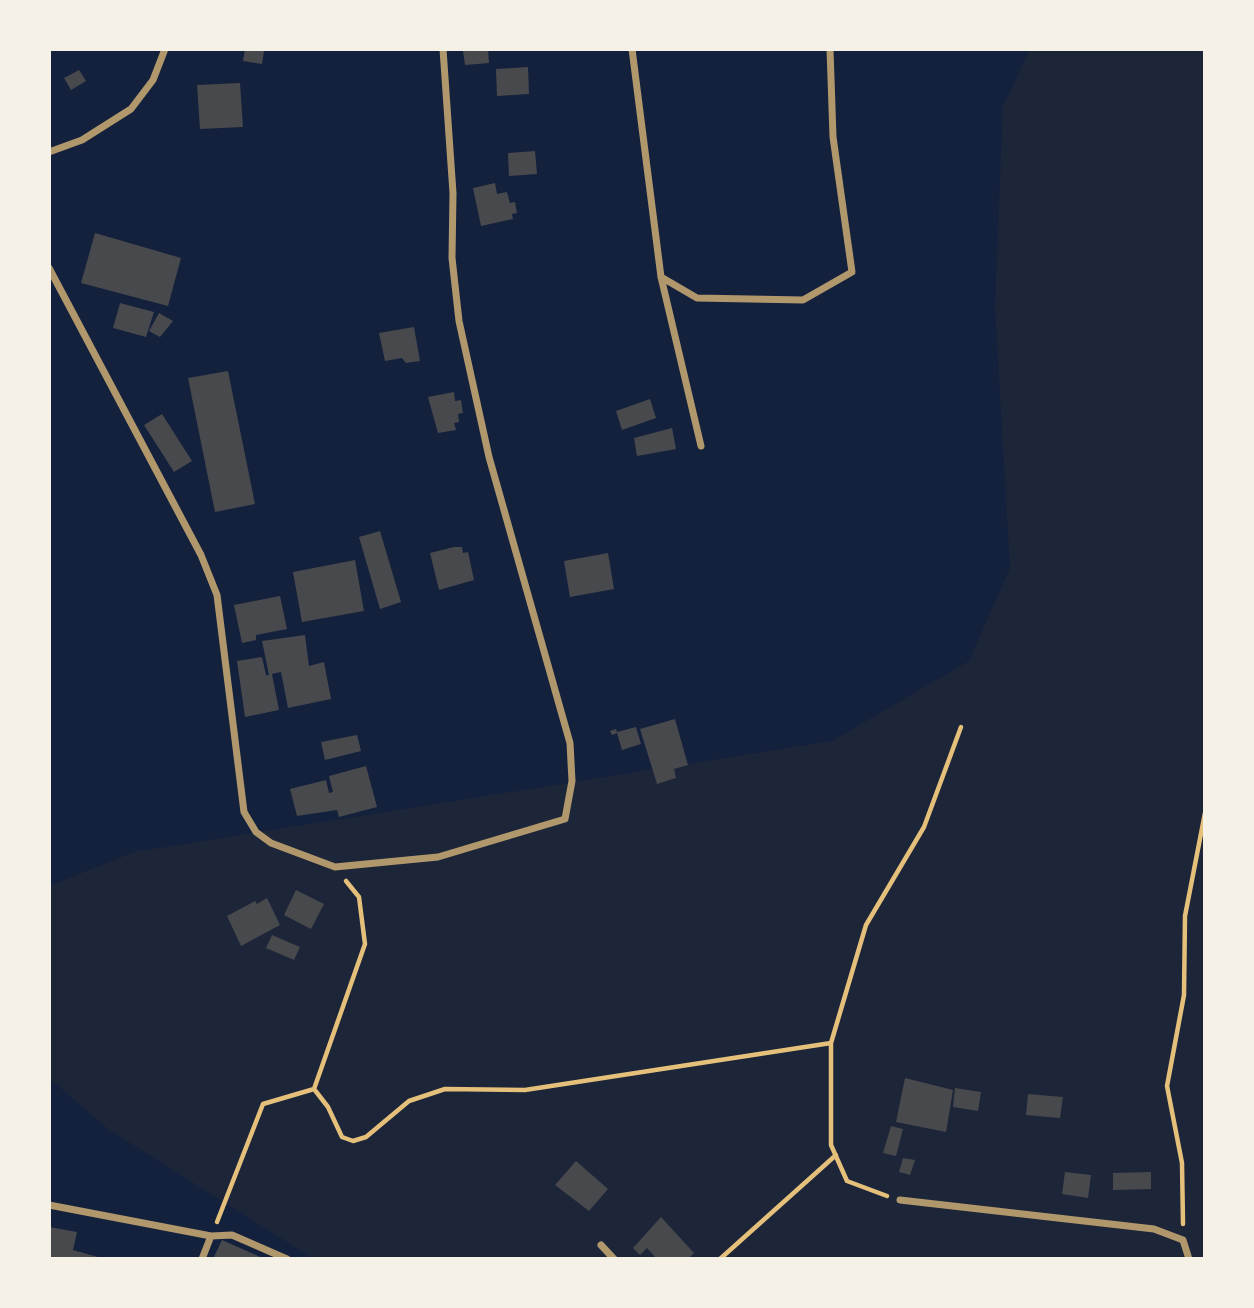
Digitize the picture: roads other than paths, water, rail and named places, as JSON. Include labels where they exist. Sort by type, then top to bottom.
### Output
[{"type":"street","points":[[49,152],[82,140],[131,109],[153,80],[165,49]]},
{"type":"street","points":[[49,268],[196,545],[217,595],[244,812],[256,832],[271,843],[335,866],[438,857],[565,819],[572,781],[570,743],[489,457],[459,321],[452,258],[453,193],[443,49]]},
{"type":"street","points":[[632,49],[661,277],[701,446]]},
{"type":"street","points":[[661,277],[697,298],[803,300],[852,272],[834,137],[830,49]]},
{"type":"street","points":[[900,1200],[1154,1230],[1183,1240],[1189,1259]]},
{"type":"street","points":[[49,1205],[211,1236],[232,1235],[287,1259]]},
{"type":"street","points":[[202,1259],[211,1236]]},
{"type":"street","points":[[601,1245],[614,1259]]}]
